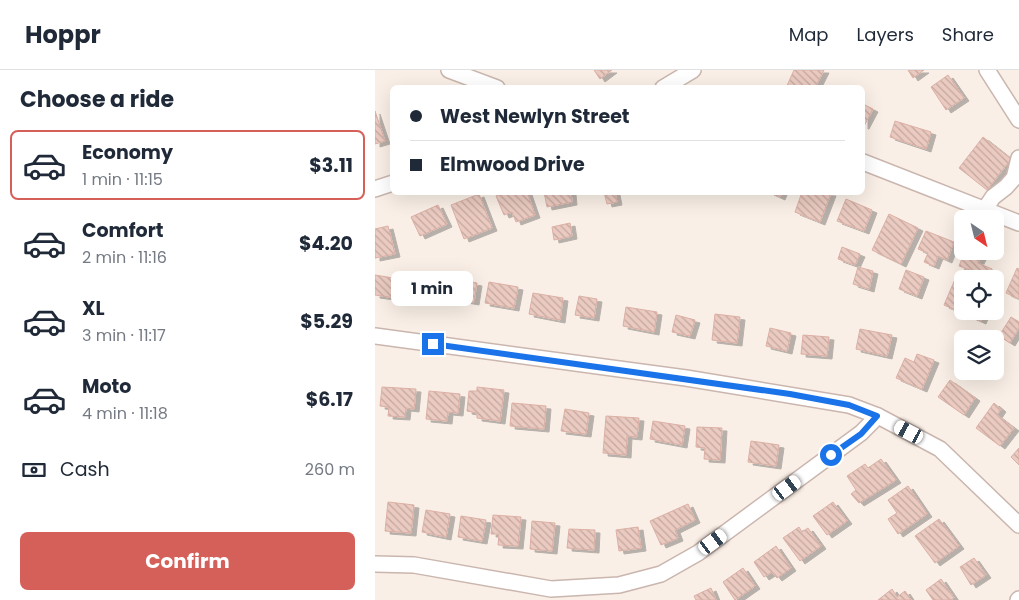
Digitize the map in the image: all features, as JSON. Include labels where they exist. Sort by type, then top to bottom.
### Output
[{"type":"street","points":[[449,70],[489,85]]},
{"type":"street","points":[[669,85],[693,70]]},
{"type":"street","points":[[987,70],[1019,120]]},
{"type":"street","points":[[985,209],[993,197],[1007,187],[1014,178],[1019,158]]},
{"type":"street","points":[[865,163],[1019,223]]},
{"type":"street","points":[[375,189],[390,184]]},
{"type":"street","points":[[375,336],[790,394],[849,405],[877,416],[940,449],[1019,525]]},
{"type":"street","points":[[375,564],[414,565],[555,594],[619,585],[661,574],[698,553],[861,434],[877,416]]},
{"type":"building","points":[[594,70],[612,70],[600,79]]},
{"type":"building","points":[[794,70],[824,70],[816,85],[787,85]]},
{"type":"building","points":[[908,70],[924,70],[913,78]]},
{"type":"building","points":[[948,75],[964,98],[946,110],[931,87]]},
{"type":"building","points":[[865,105],[873,109],[865,124]]},
{"type":"building","points":[[375,111],[385,141],[375,144]]},
{"type":"building","points":[[895,121],[931,132],[926,149],[890,137]]},
{"type":"building","points":[[983,137],[1011,159],[987,190],[959,168]]},
{"type":"building","points":[[479,195],[492,228],[464,239],[451,205]]},
{"type":"building","points":[[528,195],[535,215],[516,222],[512,212],[504,215],[496,196]]},
{"type":"building","points":[[545,195],[571,195],[572,202],[547,207]]},
{"type":"building","points":[[605,195],[616,195],[617,202],[607,204]]},
{"type":"building","points":[[801,195],[830,195],[820,222],[795,212]]},
{"type":"building","points":[[846,199],[872,210],[864,231],[837,221]]},
{"type":"building","points":[[438,205],[447,224],[420,236],[411,217]]},
{"type":"building","points":[[889,214],[918,228],[901,264],[872,250]]},
{"type":"building","points":[[570,223],[572,236],[554,240],[552,227]]},
{"type":"building","points":[[388,226],[395,254],[375,258],[375,229]]},
{"type":"building","points":[[926,231],[954,242],[947,260],[938,256],[934,266],[924,262],[928,253],[918,249]]},
{"type":"building","points":[[842,247],[860,254],[855,265],[838,259]]},
{"type":"building","points":[[961,260],[980,260],[978,263],[992,269],[970,270],[959,266]]},
{"type":"building","points":[[858,267],[873,271],[869,289],[853,284]]},
{"type":"building","points":[[1017,268],[1019,269],[1019,299],[1006,293]]},
{"type":"building","points":[[906,270],[924,277],[917,296],[899,289]]},
{"type":"building","points":[[375,275],[399,279],[396,298],[375,295]]},
{"type":"building","points":[[440,276],[477,283],[474,302],[436,295]]},
{"type":"building","points":[[489,282],[518,287],[514,308],[485,303]]},
{"type":"building","points":[[954,282],[954,309],[944,305]]},
{"type":"building","points":[[533,293],[563,298],[560,320],[529,314]]},
{"type":"building","points":[[579,296],[597,299],[594,318],[575,315]]},
{"type":"building","points":[[626,307],[657,312],[654,332],[623,326]]},
{"type":"building","points":[[715,314],[740,317],[737,343],[712,340]]},
{"type":"building","points":[[676,315],[695,320],[690,336],[672,332]]},
{"type":"building","points":[[1011,317],[1019,322],[1019,328],[1010,343],[1004,339],[1003,330]]},
{"type":"building","points":[[770,328],[791,333],[787,351],[766,346]]},
{"type":"building","points":[[860,329],[892,335],[887,356],[856,349]]},
{"type":"building","points":[[803,335],[829,337],[827,356],[801,354]]},
{"type":"building","points":[[917,354],[934,360],[922,389],[896,378],[905,358],[914,362]]},
{"type":"building","points":[[950,380],[975,398],[964,415],[938,397]]},
{"type":"building","points":[[382,387],[416,389],[414,409],[406,408],[405,417],[388,416],[389,407],[380,406]]},
{"type":"building","points":[[477,387],[504,390],[500,421],[477,418],[477,413],[467,411],[469,391],[477,391]]},
{"type":"building","points":[[429,391],[460,394],[458,413],[448,412],[447,421],[426,419]]},
{"type":"building","points":[[512,403],[546,406],[544,429],[510,426]]},
{"type":"building","points":[[994,403],[1001,409],[997,415],[1014,428],[1000,446],[976,428]]},
{"type":"building","points":[[565,409],[589,413],[586,434],[561,431]]},
{"type":"building","points":[[606,416],[639,418],[637,437],[627,436],[626,455],[603,453]]},
{"type":"building","points":[[653,421],[685,426],[682,445],[650,439]]},
{"type":"building","points":[[697,427],[722,428],[720,460],[704,459],[705,448],[696,447]]},
{"type":"building","points":[[751,441],[779,445],[776,466],[748,462]]},
{"type":"building","points":[[1019,448],[1019,465],[1011,457]]},
{"type":"building","points":[[881,459],[896,480],[859,503],[851,494],[856,490],[847,476],[865,464],[868,468]]},
{"type":"building","points":[[908,486],[927,514],[898,534],[888,519],[897,513],[888,500]]},
{"type":"building","points":[[388,502],[414,505],[411,533],[385,531]]},
{"type":"building","points":[[833,502],[847,521],[827,535],[813,516]]},
{"type":"building","points":[[688,504],[695,520],[675,530],[678,538],[661,545],[650,521]]},
{"type":"building","points":[[426,510],[450,514],[446,537],[422,532]]},
{"type":"building","points":[[493,515],[521,517],[518,546],[498,545],[499,534],[491,534]]},
{"type":"building","points":[[461,516],[486,520],[482,541],[458,537]]},
{"type":"building","points":[[939,519],[959,546],[935,563],[915,536]]},
{"type":"building","points":[[532,521],[555,523],[552,551],[530,549]]},
{"type":"building","points":[[638,527],[641,548],[619,551],[616,530]]},
{"type":"building","points":[[799,527],[802,532],[808,528],[821,546],[800,561],[783,538]]},
{"type":"building","points":[[569,529],[595,530],[594,550],[567,548]]},
{"type":"building","points":[[776,546],[791,568],[777,578],[772,572],[764,577],[754,562]]},
{"type":"building","points":[[974,558],[986,575],[971,585],[960,567]]},
{"type":"building","points":[[743,568],[755,586],[735,600],[723,582]]},
{"type":"building","points":[[941,579],[954,598],[951,600],[933,600],[926,590]]},
{"type":"building","points":[[711,588],[716,600],[696,600],[694,596]]},
{"type":"building","points":[[892,589],[897,597],[905,591],[911,600],[878,600]]},
{"type":"route","points":[[433,344],[790,394],[849,405],[877,416],[861,434],[831,455]]}]
